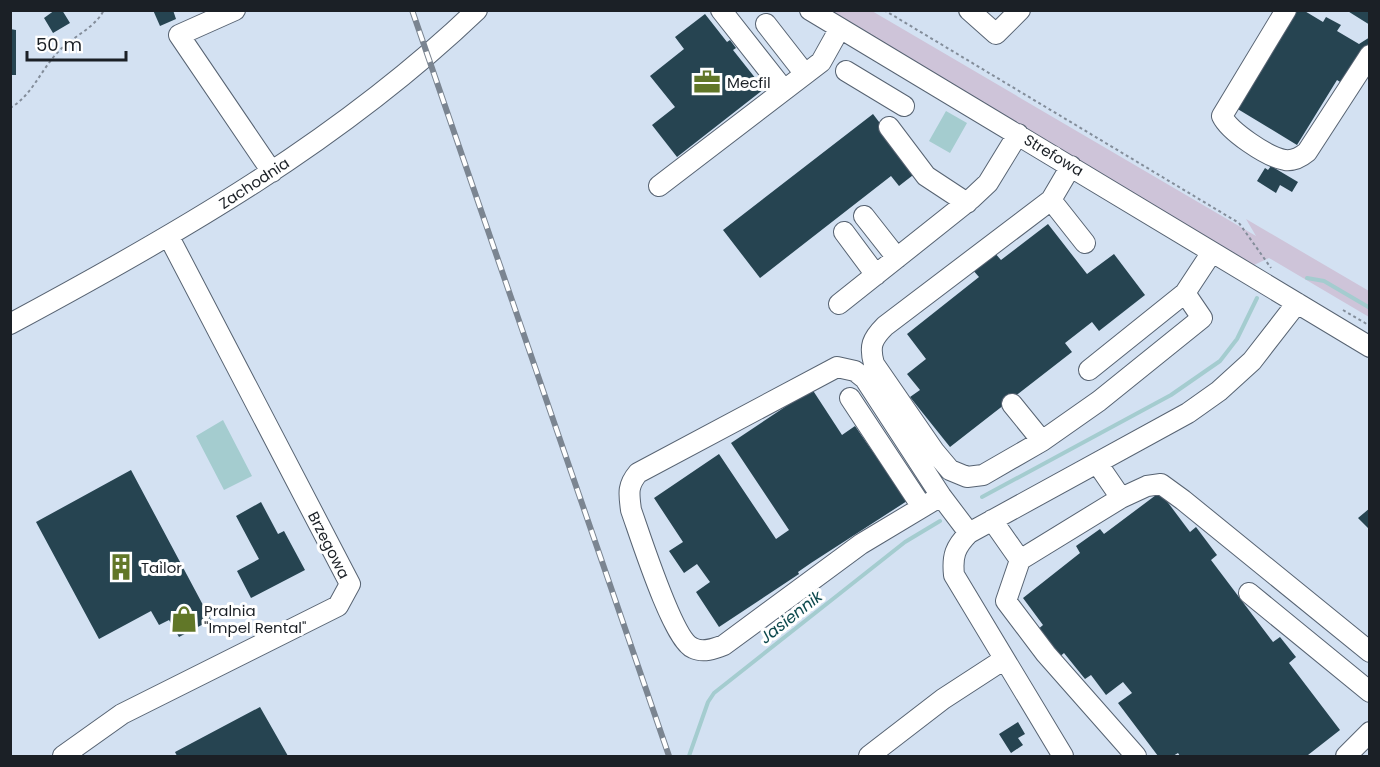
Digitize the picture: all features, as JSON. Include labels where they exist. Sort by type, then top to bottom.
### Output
[{"type":"street","points":[[235,10],[179,35],[272,171]]},
{"type":"street","name":"Zachodnia","points":[[10,324],[169,237],[272,171],[358,110],[477,10]]},
{"type":"street","points":[[721,10],[784,90]]},
{"type":"street","name":"Strefowa","points":[[810,10],[1370,347]]},
{"type":"street","points":[[969,10],[996,34],[1020,10]]},
{"type":"street","points":[[1286,10],[1222,116],[1226,125],[1262,149],[1285,160],[1298,158],[1307,152],[1370,56]]},
{"type":"street","points":[[766,24],[805,74]]},
{"type":"street","points":[[659,186],[821,62],[840,28]]},
{"type":"street","points":[[879,51],[854,76],[904,106]]},
{"type":"street","points":[[889,127],[926,176],[967,203]]},
{"type":"street","points":[[839,304],[967,203],[988,183],[1018,134]]},
{"type":"street","points":[[1071,166],[1051,200],[885,326],[872,339],[870,349],[874,364],[950,471],[967,477],[982,475],[1042,441],[1099,400],[1202,318],[1185,292]]},
{"type":"street","points":[[1051,200],[1086,243]]},
{"type":"street","points":[[864,216],[897,258]]},
{"type":"street","points":[[844,232],[876,275]]},
{"type":"street","name":"Brzegowa","points":[[63,756],[122,714],[338,606],[350,584],[169,237]]},
{"type":"street","points":[[1089,370],[1185,292],[1212,252]]},
{"type":"street","points":[[1055,754],[954,575],[952,559],[956,549],[969,533],[1188,413],[1219,391],[1252,361],[1297,303]]},
{"type":"street","points":[[941,496],[861,544],[724,645],[703,650],[693,649],[677,632],[631,510],[628,491],[630,482],[638,473],[837,367],[855,371],[864,379],[941,496],[969,533]]},
{"type":"street","points":[[850,398],[922,507]]},
{"type":"street","points":[[1012,404],[1042,441]]},
{"type":"street","points":[[1097,463],[1121,498]]},
{"type":"street","points":[[1136,756],[1046,654],[1006,601],[1020,560],[1121,498],[1147,486],[1161,484],[1255,556],[1370,652]]},
{"type":"street","points":[[992,520],[1020,560]]},
{"type":"street","points":[[1249,593],[1370,692]]},
{"type":"street","points":[[869,756],[943,699],[1003,660]]},
{"type":"street","points":[[1346,756],[1370,732]]},
{"type":"path","points":[[10,108],[25,97],[60,49],[84,33],[104,10]]},
{"type":"path","points":[[884,10],[1239,223],[1271,268]]},
{"type":"shaded area","points":[[826,11],[872,11],[1256,236],[1246,219],[1369,291],[1369,317],[1269,258],[1254,265]]},
{"type":"shaded area","points":[[946,111],[967,123],[950,153],[929,141]]},
{"type":"shaded area","points":[[223,420],[252,476],[224,490],[196,436]]},
{"type":"building","points":[[55,10],[62,10],[70,23],[53,33],[44,18]]},
{"type":"building","points":[[153,10],[173,10],[176,19],[160,26]]},
{"type":"building","points":[[1295,10],[1303,10],[1323,22],[1326,17],[1341,25],[1337,31],[1359,44],[1370,37],[1370,47],[1345,85],[1337,80],[1297,145],[1236,108]]},
{"type":"building","points":[[1346,10],[1370,10],[1370,25]]},
{"type":"building","name":"Mecfil","points":[[705,14],[727,42],[730,40],[736,48],[733,50],[764,89],[677,157],[652,125],[675,107],[650,76],[684,49],[675,37]]},
{"type":"building","points":[[10,29],[16,30],[16,75],[10,75]]},
{"type":"building","points":[[873,114],[917,172],[899,186],[891,176],[760,278],[723,230]]},
{"type":"building","points":[[1271,166],[1298,182],[1292,192],[1280,185],[1276,193],[1257,181],[1265,168],[1268,170]]},
{"type":"building","points":[[1048,224],[1087,274],[1114,254],[1145,295],[1099,331],[1092,322],[1065,343],[1072,352],[950,447],[910,397],[920,390],[907,374],[926,359],[907,334],[979,277],[972,269],[994,252],[1001,260]]},
{"type":"building","points":[[812,389],[842,435],[855,426],[907,501],[811,563],[798,572],[799,574],[719,627],[696,592],[710,582],[697,564],[684,573],[669,551],[683,542],[654,498],[719,454],[776,539],[789,530],[731,443]]},
{"type":"building","name":"Tailor","points":[[131,470],[211,620],[179,637],[169,620],[159,625],[151,611],[99,639],[36,522]]},
{"type":"building","points":[[1160,492],[1190,532],[1196,527],[1217,555],[1211,560],[1273,642],[1280,637],[1296,657],[1289,663],[1340,730],[1308,755],[1310,756],[1180,756],[1178,753],[1173,756],[1158,756],[1118,703],[1132,693],[1123,682],[1106,695],[1091,675],[1085,679],[1064,653],[1057,659],[1036,631],[1043,625],[1023,598],[1080,553],[1076,546],[1100,529],[1104,534]]},
{"type":"building","points":[[261,502],[278,534],[284,531],[305,570],[251,598],[237,571],[259,559],[236,516]]},
{"type":"building","points":[[1370,508],[1370,530],[1358,518]]},
{"type":"building","points":[[260,707],[288,756],[177,756],[175,752]]},
{"type":"building","points":[[1018,722],[1025,734],[1018,738],[1023,745],[1011,753],[999,734]]},
{"type":"waterway","name":"Jasiennik","points":[[1307,278],[1324,281],[1370,308]]},
{"type":"waterway","name":"Jasiennik","points":[[982,497],[1171,395],[1220,361],[1237,339],[1257,298]]},
{"type":"waterway","name":"Jasiennik","points":[[689,756],[708,702],[714,693],[905,542],[940,521]]},
{"type":"railway","points":[[412,10],[669,756]]},
{"type":"place","name":"Mecfil","points":[[707,82]]},
{"type":"place","name":"Tailor","points":[[121,567]]},
{"type":"place","name":"Pralnia \"Impel Rental\"","points":[[184,619]]}]
